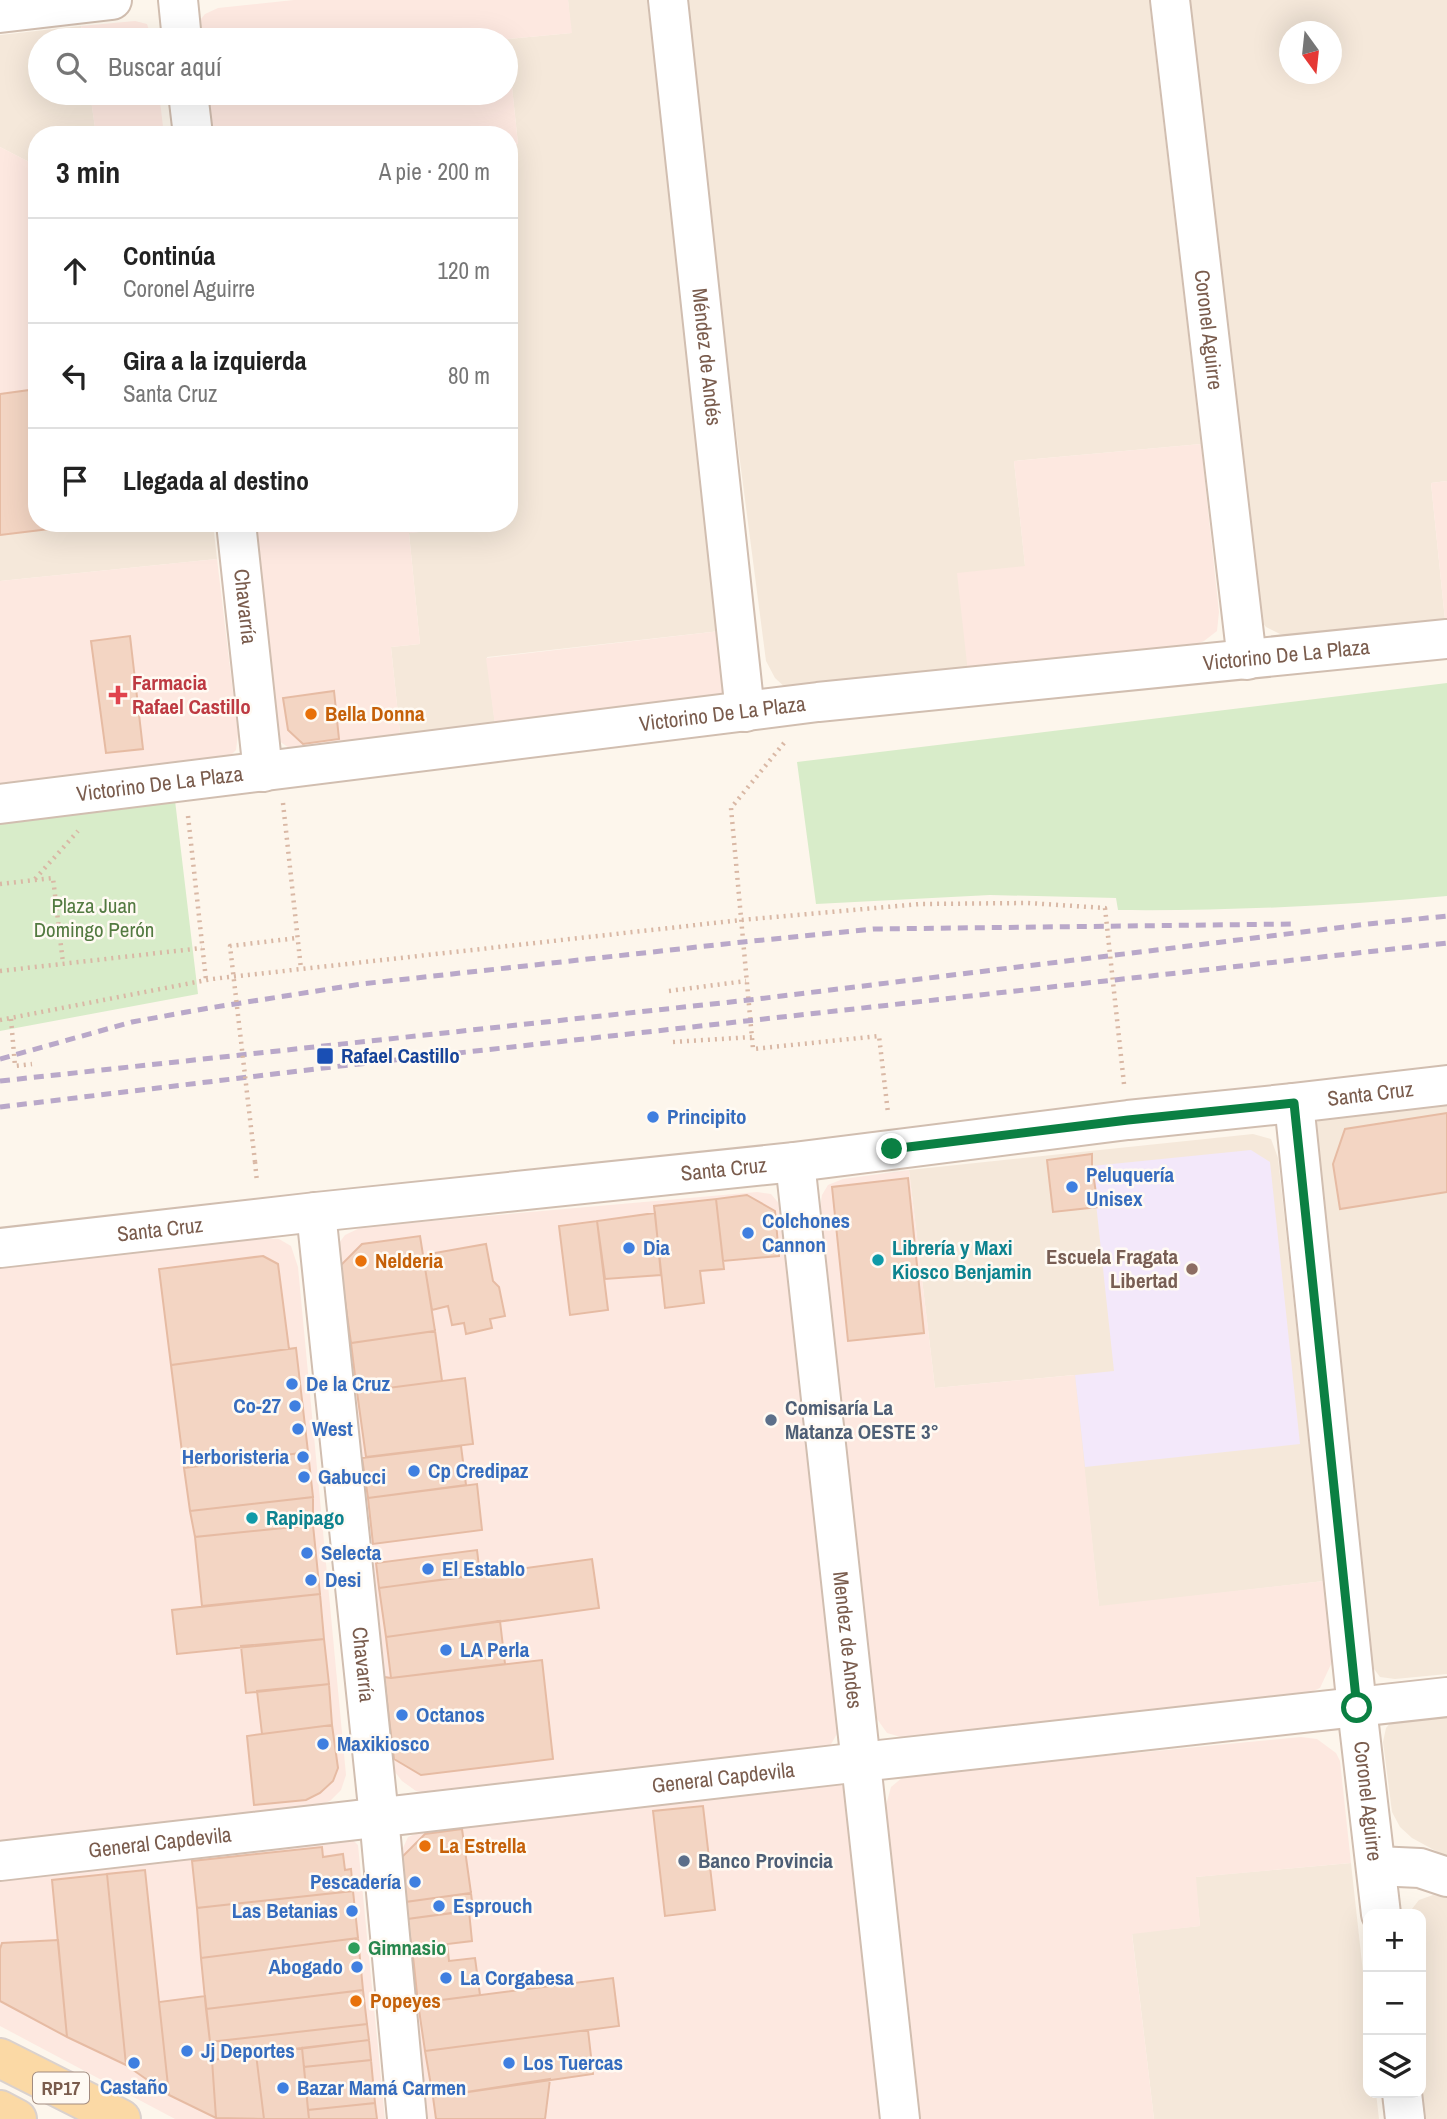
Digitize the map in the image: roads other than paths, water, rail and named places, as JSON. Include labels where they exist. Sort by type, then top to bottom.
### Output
[{"type":"main road","name":"RP17","points":[[0,2057],[121,2119]]},
{"type":"main road","name":"RP17","points":[[0,2110],[17,2119]]},
{"type":"street","points":[[0,13],[113,0]]},
{"type":"street","points":[[178,0],[181,28]]},
{"type":"street","name":"Méndez de Andés","points":[[668,0],[745,712]]},
{"type":"street","name":"Coronel Aguirre","points":[[1170,0],[1247,660]]},
{"type":"street","points":[[189,105],[192,126]]},
{"type":"street","name":"Chavarría","points":[[237,532],[271,770]]},
{"type":"street","name":"Victorino De La Plaza","points":[[0,804],[818,702],[1447,639]]},
{"type":"street","name":"Santa Cruz","points":[[0,1248],[795,1162],[1128,1120],[1447,1085]]},
{"type":"street","name":"Coronel Aguirre","points":[[1294,1103],[1380,1909]]},
{"type":"street","name":"Mendez de Andes","points":[[795,1162],[900,2119]]},
{"type":"street","name":"Chavarría","points":[[316,1212],[379,1817],[407,2119]]},
{"type":"street","name":"General Capdevila","points":[[0,1861],[1447,1697]]},
{"type":"street","points":[[1376,1866],[1420,1868],[1447,1877]]},
{"type":"street","points":[[1403,2098],[1405,2119]]},
{"type":"railway","points":[[0,1081],[749,1000],[1447,916]]},
{"type":"railway","points":[[0,1059],[132,1022],[361,984],[743,942],[873,929],[1294,924]]},
{"type":"railway","points":[[0,1107],[332,1067],[1447,943]]},
{"type":"place","name":"Farmacia Rafael Castillo","points":[[118,695]]},
{"type":"place","name":"Bella Donna","points":[[311,714]]},
{"type":"place","name":"Rafael Castillo","points":[[325,1056]]},
{"type":"place","name":"Principito","points":[[653,1117]]},
{"type":"place","name":"Peluquería Unisex","points":[[1072,1187]]},
{"type":"place","name":"Colchones Cannon","points":[[748,1233]]},
{"type":"place","name":"Dia","points":[[629,1248]]},
{"type":"place","name":"Librería y Maxi Kiosco Benjamin","points":[[878,1260]]},
{"type":"place","name":"Nelderia","points":[[361,1261]]},
{"type":"place","name":"Escuela Fragata Libertad","points":[[1192,1269]]},
{"type":"place","name":"De la Cruz","points":[[292,1384]]},
{"type":"place","name":"Co-27","points":[[295,1406]]},
{"type":"place","name":"Comisaría La Matanza OESTE 3°","points":[[771,1420]]},
{"type":"place","name":"West","points":[[298,1429]]},
{"type":"place","name":"Herboristeria","points":[[303,1457]]},
{"type":"place","name":"Cp Credipaz","points":[[414,1471]]},
{"type":"place","name":"Gabucci","points":[[304,1477]]},
{"type":"place","name":"Rapipago","points":[[252,1518]]},
{"type":"place","name":"Selecta","points":[[307,1553]]},
{"type":"place","name":"El Establo","points":[[428,1569]]},
{"type":"place","name":"Desi","points":[[311,1580]]},
{"type":"place","name":"LA Perla","points":[[446,1650]]},
{"type":"place","name":"Octanos","points":[[402,1715]]},
{"type":"place","name":"Maxikiosco","points":[[323,1744]]},
{"type":"place","name":"La Estrella","points":[[425,1846]]},
{"type":"place","name":"Banco Provincia","points":[[684,1861]]},
{"type":"place","name":"Pescadería","points":[[415,1882]]},
{"type":"place","name":"Esprouch","points":[[439,1906]]},
{"type":"place","name":"Las Betanias","points":[[352,1911]]},
{"type":"place","name":"Gimnasio","points":[[354,1948]]},
{"type":"place","name":"Abogado","points":[[357,1967]]},
{"type":"place","name":"La Corgabesa","points":[[446,1978]]},
{"type":"place","name":"Popeyes","points":[[356,2001]]},
{"type":"place","name":"Jj Deportes","points":[[187,2051]]},
{"type":"place","name":"Castaño","points":[[134,2063]]},
{"type":"place","name":"Los Tuercas","points":[[509,2063]]},
{"type":"place","name":"Bazar Mamá Carmen","points":[[283,2088]]},
{"type":"park label","name":"Plaza Juan Domingo Perón","points":[[94,918]]}]
